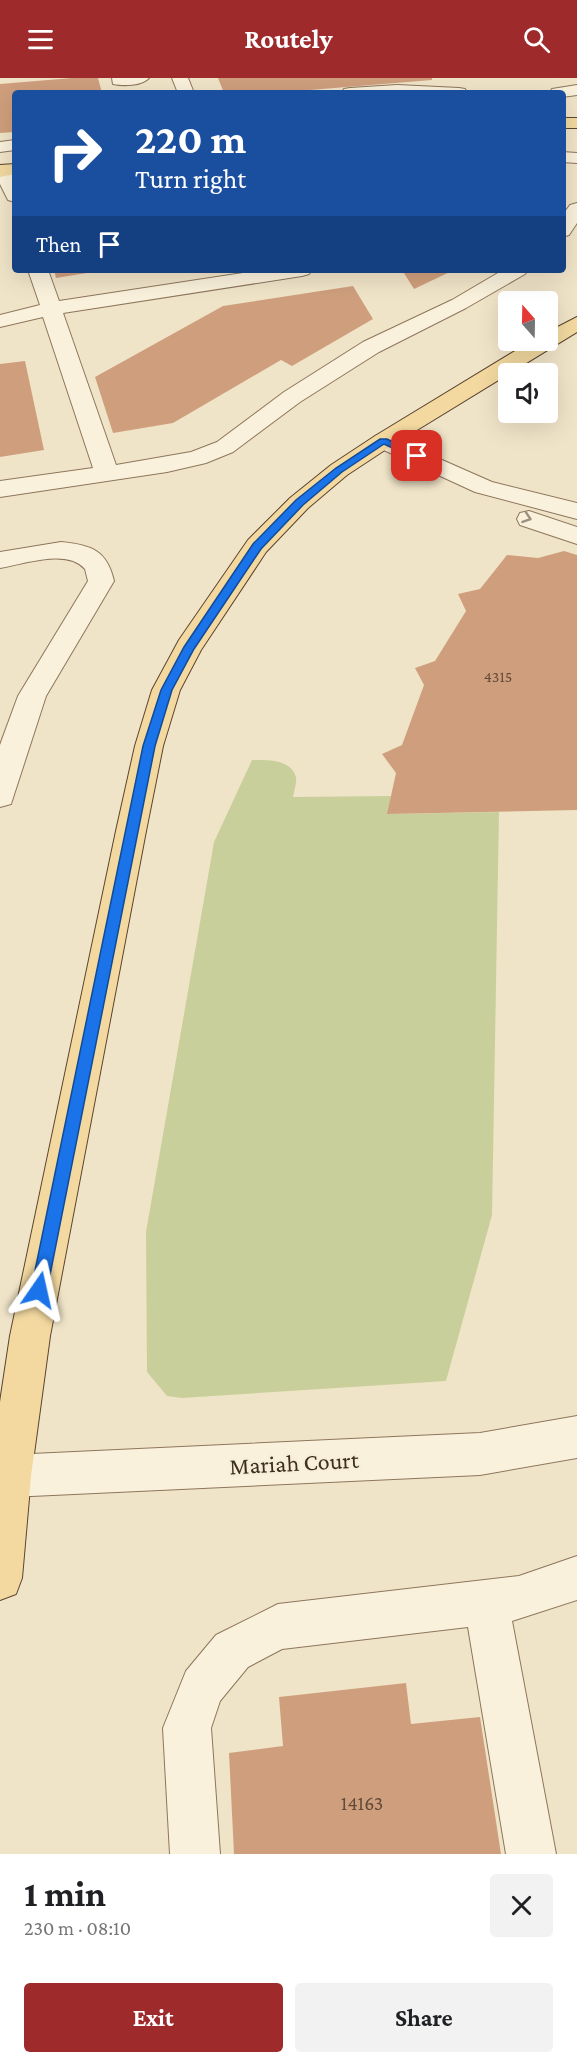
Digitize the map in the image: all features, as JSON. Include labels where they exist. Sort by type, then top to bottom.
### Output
[{"type":"main road","points":[[0,1578],[10,1476],[30,1336],[121,878],[149,746],[166,690],[189,647],[257,546],[299,502],[339,470],[383,441],[577,323]]},
{"type":"lane","points":[[120,84],[141,78]]},
{"type":"lane","points":[[6,170],[12,187]]},
{"type":"lane","points":[[566,225],[577,209]]},
{"type":"lane","points":[[39,273],[107,474]]},
{"type":"lane","points":[[0,321],[51,309],[283,273]]},
{"type":"lane","points":[[0,489],[167,465],[198,458],[225,447],[292,397],[342,365],[512,273]]},
{"type":"lane","points":[[383,441],[484,487],[577,511]]},
{"type":"lane","points":[[484,487],[517,515],[577,536]]},
{"type":"lane","points":[[0,560],[76,551],[96,561],[101,571],[101,581],[32,696],[10,757],[0,796]]},
{"type":"lane","name":"Mariah Court","points":[[10,1476],[480,1454],[577,1437]]},
{"type":"lane","points":[[195,1854],[187,1728],[202,1687],[232,1651],[278,1627],[519,1598],[577,1578]]},
{"type":"lane","points":[[486,1602],[531,1854]]},
{"type":"green space","points":[[252,760],[278,762],[289,767],[296,777],[293,797],[391,796],[388,814],[499,812],[492,1215],[446,1381],[182,1398],[167,1396],[147,1372],[146,1232],[214,842]]},
{"type":"building","points":[[98,78],[101,90],[12,90],[12,132],[0,133],[0,84]]},
{"type":"building","points":[[218,78],[432,78],[432,80],[310,90],[223,90]]},
{"type":"building","points":[[55,273],[87,273],[56,278]]},
{"type":"building","points":[[404,273],[448,273],[414,289]]},
{"type":"building","points":[[353,286],[373,319],[292,366],[281,360],[173,423],[113,433],[95,377],[223,306]]},
{"type":"building","points":[[25,361],[44,450],[0,457],[0,364]]},
{"type":"building","points":[[564,551],[577,555],[577,810],[387,814],[396,773],[382,754],[402,745],[424,685],[415,668],[435,661],[466,611],[458,594],[480,589],[507,555],[538,558]]},
{"type":"building","points":[[406,1683],[411,1724],[480,1717],[501,1854],[234,1854],[229,1753],[283,1746],[279,1697]]},
{"type":"route","points":[[39,1290],[126,854],[149,746],[166,690],[189,647],[257,546],[299,502],[339,470],[383,441],[417,456]]}]
